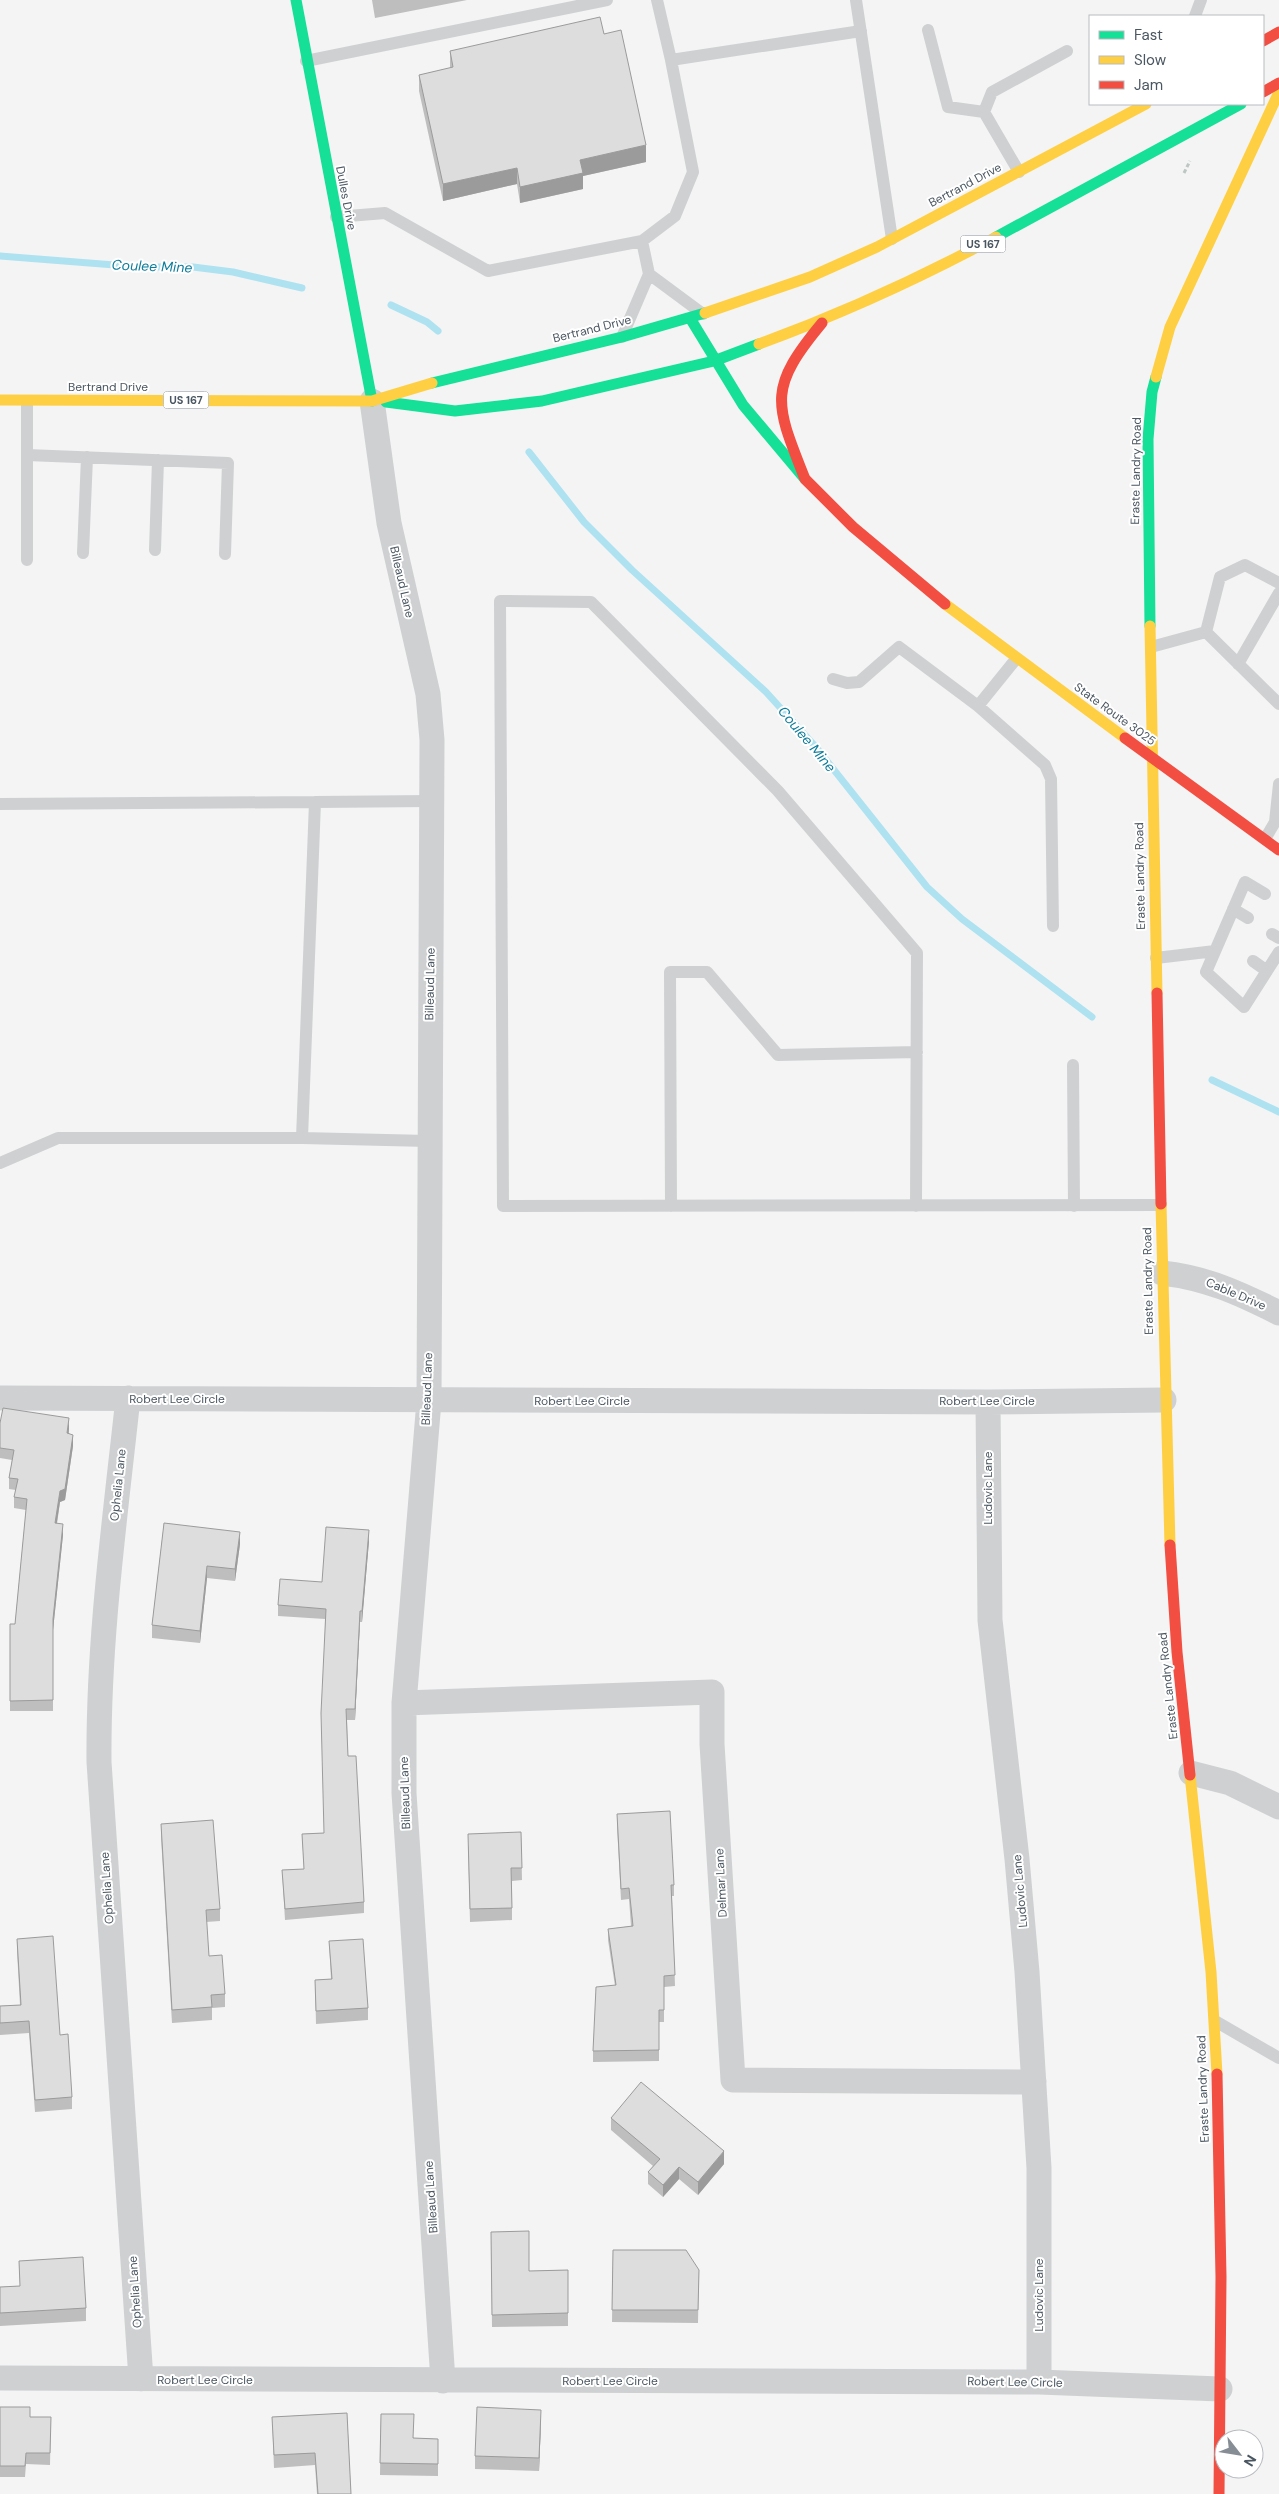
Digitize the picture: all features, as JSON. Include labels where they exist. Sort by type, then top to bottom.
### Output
[{"type":"main road","name":"Dulles Drive","points":[[296,0],[306,61],[372,401]]},
{"type":"main road","points":[[1264,40],[1279,32]]},
{"type":"main road","points":[[1264,91],[1279,83]]},
{"type":"main road","name":"Eraste Landry Road","points":[[1219,2494],[1221,2277],[1215,2021],[1192,1773],[1177,1652],[1168,1510],[1164,1400],[1148,440],[1152,392],[1161,352],[1181,298],[1279,92]]},
{"type":"main road","name":"Bertrand Drive","points":[[0,400],[372,401],[462,374],[622,337],[703,314],[810,276],[892,239],[1144,105]]},
{"type":"main road","name":"US 167","points":[[372,401],[455,410],[542,401],[714,361],[825,320],[944,265],[1239,105]]},
{"type":"main road","name":"State Route 3025","points":[[690,318],[714,361],[752,417],[805,479],[853,527],[936,600],[1279,850]]},
{"type":"main road","points":[[805,479],[783,422],[780,397],[787,368],[803,344],[825,320]]},
{"type":"street","name":"Billeaud Lane","points":[[372,401],[389,523],[428,694],[432,740],[428,1141],[429,1401],[404,1703],[404,1793],[443,2381]]},
{"type":"street","name":"Cable Drive","points":[[1162,1273],[1192,1277],[1221,1286],[1279,1313]]},
{"type":"street","name":"Robert Lee Circle","points":[[0,1398],[988,1402],[1164,1400]]},
{"type":"street","name":"Ophelia Lane","points":[[128,1398],[104,1616],[99,1716],[99,1762],[141,2379]]},
{"type":"street","name":"Ludovic Lane","points":[[988,1402],[990,1620],[1017,1859],[1039,2168],[1040,2382]]},
{"type":"street","name":"Delmar Lane","points":[[404,1703],[712,1692],[712,1744],[733,2080],[1034,2082]]},
{"type":"street","points":[[1192,1773],[1230,1783],[1279,1807]]},
{"type":"street","name":"Robert Lee Circle","points":[[0,2378],[1040,2382],[1220,2389]]},
{"type":"lane","points":[[306,61],[607,0]]},
{"type":"lane","points":[[336,217],[385,213],[488,271],[642,241],[675,216],[693,172],[657,0]]},
{"type":"lane","points":[[856,0],[892,239]]},
{"type":"lane","points":[[1195,15],[1202,0]]},
{"type":"lane","points":[[928,30],[948,107],[984,112]]},
{"type":"lane","points":[[671,60],[861,31]]},
{"type":"lane","points":[[984,112],[992,92],[1067,51]]},
{"type":"lane","points":[[984,112],[1019,172]]},
{"type":"lane","points":[[622,337],[649,274],[642,241]]},
{"type":"lane","points":[[649,274],[703,314]]},
{"type":"lane","points":[[27,401],[27,560]]},
{"type":"lane","points":[[27,455],[228,463],[225,554]]},
{"type":"lane","points":[[83,553],[87,457]]},
{"type":"lane","points":[[155,550],[158,460]]},
{"type":"lane","points":[[1206,632],[1220,578],[1245,565],[1279,583]]},
{"type":"lane","points":[[1238,664],[1279,593]]},
{"type":"lane","points":[[916,1206],[918,953],[778,791],[591,602],[500,601],[503,1206],[916,1206],[1074,1206],[1161,1206]]},
{"type":"lane","points":[[1151,647],[1206,632]]},
{"type":"lane","points":[[1206,632],[1279,704]]},
{"type":"lane","points":[[833,679],[847,683],[859,682],[899,648],[978,706],[1045,765],[1051,779],[1054,926]]},
{"type":"lane","points":[[978,706],[1016,658]]},
{"type":"lane","points":[[1265,839],[1275,822],[1279,784]]},
{"type":"lane","points":[[0,804],[432,801]]},
{"type":"lane","points":[[302,1138],[315,802]]},
{"type":"lane","points":[[1265,894],[1245,882],[1233,909],[1221,945],[1206,972],[1244,1007],[1279,952]]},
{"type":"lane","points":[[1233,909],[1248,918]]},
{"type":"lane","points":[[1156,958],[1221,945]]},
{"type":"lane","points":[[1253,962],[1267,971]]},
{"type":"lane","points":[[671,1206],[670,972],[707,972],[778,1054],[917,1052]]},
{"type":"lane","points":[[1073,1066],[1074,1206]]},
{"type":"lane","points":[[0,1163],[58,1138],[302,1138],[428,1141]]},
{"type":"lane","points":[[1215,2021],[1279,2058]]},
{"type":"building","points":[[600,17],[604,34],[621,30],[646,145],[580,160],[583,173],[520,187],[517,168],[443,184],[419,75],[453,67],[450,51]]},
{"type":"building","points":[[3,1408],[69,1418],[67,1433],[73,1435],[65,1489],[60,1491],[55,1523],[63,1524],[53,1619],[53,1700],[10,1701],[10,1624],[15,1624],[27,1499],[14,1497],[18,1479],[9,1478],[14,1450],[0,1448],[0,1423]]},
{"type":"building","points":[[164,1523],[240,1532],[235,1569],[207,1566],[200,1631],[152,1625]]},
{"type":"building","points":[[326,1527],[369,1530],[362,1611],[360,1611],[355,1709],[346,1709],[348,1756],[356,1756],[364,1902],[285,1909],[282,1870],[304,1869],[302,1834],[324,1833],[321,1713],[326,1609],[278,1605],[280,1579],[322,1582]]},
{"type":"building","points":[[670,1811],[674,1885],[671,1885],[675,1975],[664,1976],[664,2010],[659,2010],[659,2050],[593,2051],[596,1987],[616,1985],[608,1929],[633,1926],[629,1888],[621,1889],[617,1814]]},
{"type":"building","points":[[213,1820],[220,1909],[206,1910],[209,1956],[222,1955],[225,1994],[211,1995],[212,2007],[172,2010],[161,1824]]},
{"type":"building","points":[[521,1832],[522,1868],[511,1868],[512,1908],[470,1909],[468,1834]]},
{"type":"building","points":[[53,1936],[60,2035],[68,2034],[72,2097],[35,2100],[29,2021],[0,2023],[0,2006],[21,2005],[17,1939]]},
{"type":"building","points":[[363,1939],[368,2008],[316,2011],[315,1980],[332,1979],[329,1941]]},
{"type":"building","points":[[641,2082],[724,2151],[698,2182],[679,2167],[663,2185],[648,2172],[660,2159],[611,2118]]},
{"type":"building","points":[[529,2231],[529,2271],[568,2270],[568,2313],[492,2315],[491,2232]]},
{"type":"building","points":[[613,2250],[686,2250],[699,2270],[698,2310],[612,2310]]},
{"type":"building","points":[[83,2257],[86,2308],[0,2313],[0,2287],[20,2286],[19,2261]]},
{"type":"building","points":[[0,2407],[30,2407],[30,2417],[51,2417],[50,2453],[26,2453],[25,2466],[0,2466]]},
{"type":"building","points":[[477,2407],[541,2410],[539,2458],[475,2456]]},
{"type":"building","points":[[347,2413],[351,2494],[318,2494],[315,2453],[274,2455],[272,2417]]},
{"type":"building","points":[[381,2414],[414,2414],[413,2438],[438,2439],[438,2464],[380,2463]]},
{"type":"waterway","name":"Coulee Mine","points":[[0,256],[140,267],[193,267],[233,272],[302,288]]},
{"type":"waterway","name":"Coulee Mine","points":[[391,305],[427,322],[438,331]]},
{"type":"waterway","name":"Coulee Mine","points":[[529,452],[584,522],[632,570],[766,692],[815,746],[927,887],[962,919],[1092,1017]]},
{"type":"waterway","name":"Coulee Mine","points":[[1212,1080],[1279,1112]]},
{"type":"traffic: fast","points":[[296,0],[372,401]]},
{"type":"traffic: fast","points":[[996,237],[1239,105]]},
{"type":"traffic: fast","points":[[432,383],[622,337],[705,313]]},
{"type":"traffic: fast","points":[[690,318],[743,405],[805,479]]},
{"type":"traffic: fast","points":[[386,402],[455,411],[542,401],[714,361],[759,344]]},
{"type":"traffic: fast","points":[[1150,626],[1148,439],[1152,392],[1156,377]]},
{"type":"traffic: slow","points":[[1156,377],[1170,327],[1279,92]]},
{"type":"traffic: slow","points":[[705,313],[810,277],[877,247],[1144,105]]},
{"type":"traffic: slow","points":[[759,344],[880,295],[996,237]]},
{"type":"traffic: slow","points":[[0,400],[372,401],[432,383]]},
{"type":"traffic: slow","points":[[945,604],[1125,738]]},
{"type":"traffic: slow","points":[[1150,626],[1157,993]]},
{"type":"traffic: slow","points":[[1161,1204],[1170,1545]]},
{"type":"traffic: slow","points":[[1190,1775],[1211,1972],[1217,2074]]},
{"type":"traffic: jam","points":[[1264,40],[1279,32]]},
{"type":"traffic: jam","points":[[1264,91],[1279,83]]},
{"type":"traffic: jam","points":[[805,479],[787,432],[782,397],[785,381],[792,365],[822,323]]},
{"type":"traffic: jam","points":[[805,479],[853,527],[945,604]]},
{"type":"traffic: jam","points":[[1125,738],[1279,850]]},
{"type":"traffic: jam","points":[[1157,993],[1161,1204]]},
{"type":"traffic: jam","points":[[1170,1545],[1177,1652],[1190,1775]]},
{"type":"traffic: jam","points":[[1217,2074],[1221,2277],[1219,2494]]}]
